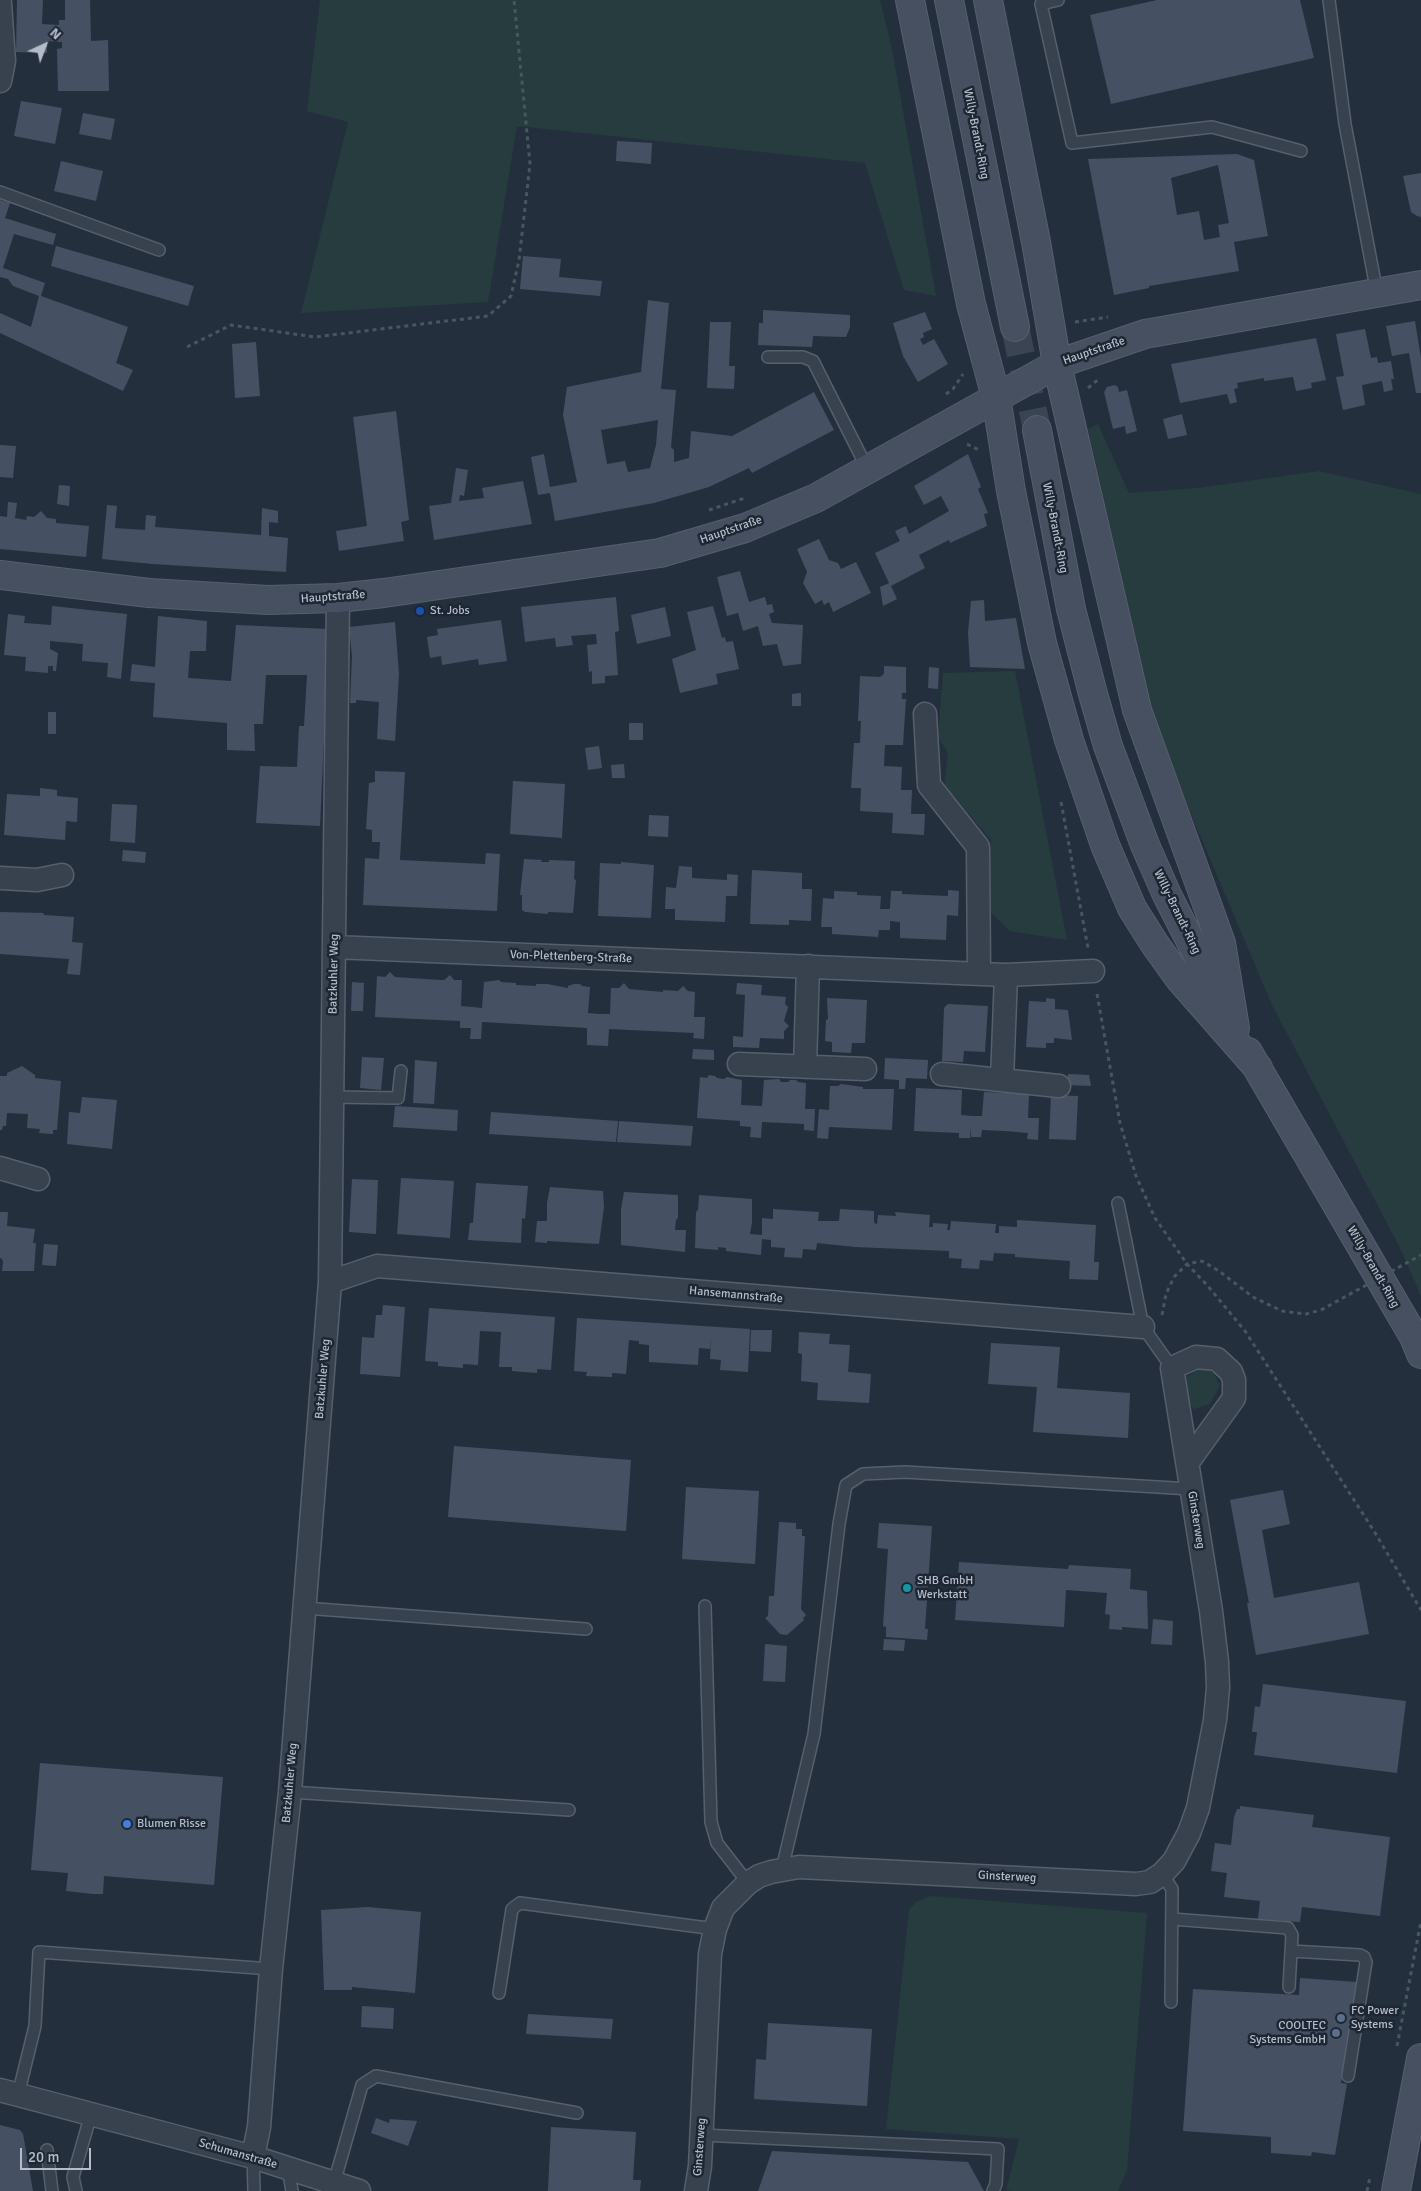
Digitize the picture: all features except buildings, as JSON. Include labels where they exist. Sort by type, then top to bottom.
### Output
[{"type":"main road","points":[[910,0],[971,304],[996,397],[1011,491],[1042,643],[1069,740],[1106,845],[1132,908],[1179,978],[1258,1068]]},
{"type":"main road","name":"Willy-Brandt-Ring","points":[[949,0],[1014,327]]},
{"type":"main road","points":[[988,0],[1036,242],[1057,364],[1070,412],[1137,710],[1221,943],[1235,1028]]},
{"type":"main road","name":"Hauptstraße","points":[[0,575],[149,592],[223,598],[268,600],[338,598],[417,589],[660,553],[745,528],[816,498],[1057,364],[1145,334],[1421,285]]},
{"type":"main road","name":"Willy-Brandt-Ring","points":[[1037,430],[1071,609],[1093,694],[1108,746],[1145,845],[1167,895],[1235,1028],[1414,1337],[1421,1354]]},
{"type":"main road","points":[[1396,2191],[1421,2058]]},
{"type":"street","points":[[0,3],[4,61],[0,80]]},
{"type":"street","name":"Batzkuhler Weg","points":[[253,2157],[259,2127],[271,1969],[290,1792],[330,1282],[338,598]]},
{"type":"street","points":[[925,714],[929,785],[978,847],[979,974]]},
{"type":"street","points":[[0,878],[37,880],[62,875]]},
{"type":"street","name":"Von-Plettenberg-Straße","points":[[334,947],[1006,975],[1093,971]]},
{"type":"street","points":[[805,1067],[808,966]]},
{"type":"street","points":[[1002,1080],[1006,975]]},
{"type":"street","points":[[739,1064],[865,1069]]},
{"type":"street","points":[[942,1074],[1059,1086]]},
{"type":"street","points":[[0,1168],[38,1179]]},
{"type":"street","name":"Hansemannstraße","points":[[330,1282],[377,1266],[1149,1335]]},
{"type":"street","points":[[1172,1368],[1196,1356],[1207,1356],[1217,1359],[1224,1365],[1234,1380],[1234,1398],[1188,1462]]},
{"type":"street","name":"Ginsterweg","points":[[696,2191],[702,2135],[710,1954],[715,1929],[723,1908],[748,1883],[759,1876],[782,1869],[811,1867],[1136,1884],[1150,1882],[1162,1874],[1174,1861],[1189,1833],[1198,1808],[1215,1720],[1218,1688],[1211,1610],[1172,1368]]},
{"type":"street","name":"Schumanstraße","points":[[9,2093],[253,2157],[358,2191]]},
{"type":"lane","points":[[1058,0],[1041,4],[1072,143],[1212,127],[1301,151]]},
{"type":"lane","points":[[1329,0],[1345,124],[1377,293]]},
{"type":"lane","points":[[0,192],[81,224],[159,250]]},
{"type":"lane","points":[[768,357],[803,357],[813,360],[868,470]]},
{"type":"lane","points":[[332,1097],[398,1098],[401,1071]]},
{"type":"lane","points":[[1118,1203],[1149,1335],[1172,1368]]},
{"type":"lane","points":[[782,1869],[814,1734],[839,1524],[846,1485],[863,1474],[905,1472],[1191,1490]]},
{"type":"lane","points":[[704,1606],[711,1822],[717,1843],[748,1883]]},
{"type":"lane","points":[[304,1608],[586,1629]]},
{"type":"lane","points":[[290,1792],[569,1810]]},
{"type":"lane","points":[[1162,1874],[1172,1889],[1171,2002]]},
{"type":"lane","points":[[499,1993],[512,1909],[520,1903],[715,1929]]},
{"type":"lane","points":[[1172,1919],[1288,1928],[1292,1935],[1289,1987]]},
{"type":"lane","points":[[1291,1951],[1360,1955],[1364,1957],[1366,1962],[1348,2076]]},
{"type":"lane","points":[[9,2093],[35,2026],[39,1952],[271,1969]]},
{"type":"lane","points":[[334,2182],[362,2085],[376,2076],[577,2113]]},
{"type":"lane","points":[[76,2191],[73,2177],[91,2114]]},
{"type":"lane","points":[[702,2135],[998,2148],[996,2184],[993,2191]]},
{"type":"lane","points":[[48,2150],[52,2191]]},
{"type":"lane","points":[[253,2157],[254,2191]]},
{"type":"lane","points":[[288,2168],[292,2191]]},
{"type":"path","points":[[187,347],[231,325],[316,336],[488,316],[510,296],[519,260],[530,164],[514,0]]},
{"type":"path","points":[[700,512],[754,495]]},
{"type":"path","points":[[1093,971],[1120,1123],[1136,1176],[1155,1218],[1187,1264],[1245,1331],[1378,1539],[1421,1610]]},
{"type":"path","points":[[1149,1335],[1164,1309],[1166,1294],[1174,1277],[1187,1264],[1202,1262],[1219,1271],[1254,1297],[1282,1311],[1306,1314],[1321,1310],[1421,1255]]},
{"type":"green space","points":[[320,0],[880,0],[892,49],[936,296],[904,290],[865,163],[517,126],[488,302],[301,313],[348,122],[307,111]]},
{"type":"green space","points":[[1098,424],[1129,493],[1198,488],[1319,471],[1421,494],[1421,1296],[1399,1246],[1272,1005],[1157,734],[1088,429]]},
{"type":"green space","points":[[1015,671],[1067,940],[1010,931],[987,909],[991,840],[944,785],[948,753],[938,737],[943,673]]},
{"type":"green space","points":[[1199,1369],[1207,1369],[1214,1373],[1220,1386],[1210,1404],[1194,1409],[1191,1406],[1185,1385],[1187,1377]]},
{"type":"green space","points":[[930,1896],[1147,1913],[1127,2170],[1118,2191],[1006,2190],[1019,2139],[886,2129],[909,1910],[916,1902]]},
{"type":"tunnel","points":[[1015,327],[1037,430]]},
{"type":"place","name":"St. Jobs","points":[[420,611]]},
{"type":"place","name":"SHB GmbH Werkstatt","points":[[907,1588]]},
{"type":"place","name":"Blumen Risse","points":[[127,1824]]},
{"type":"place","name":"FC Power Systems","points":[[1341,2018]]},
{"type":"place","name":"COOLTEC Systems GmbH","points":[[1336,2033]]}]
